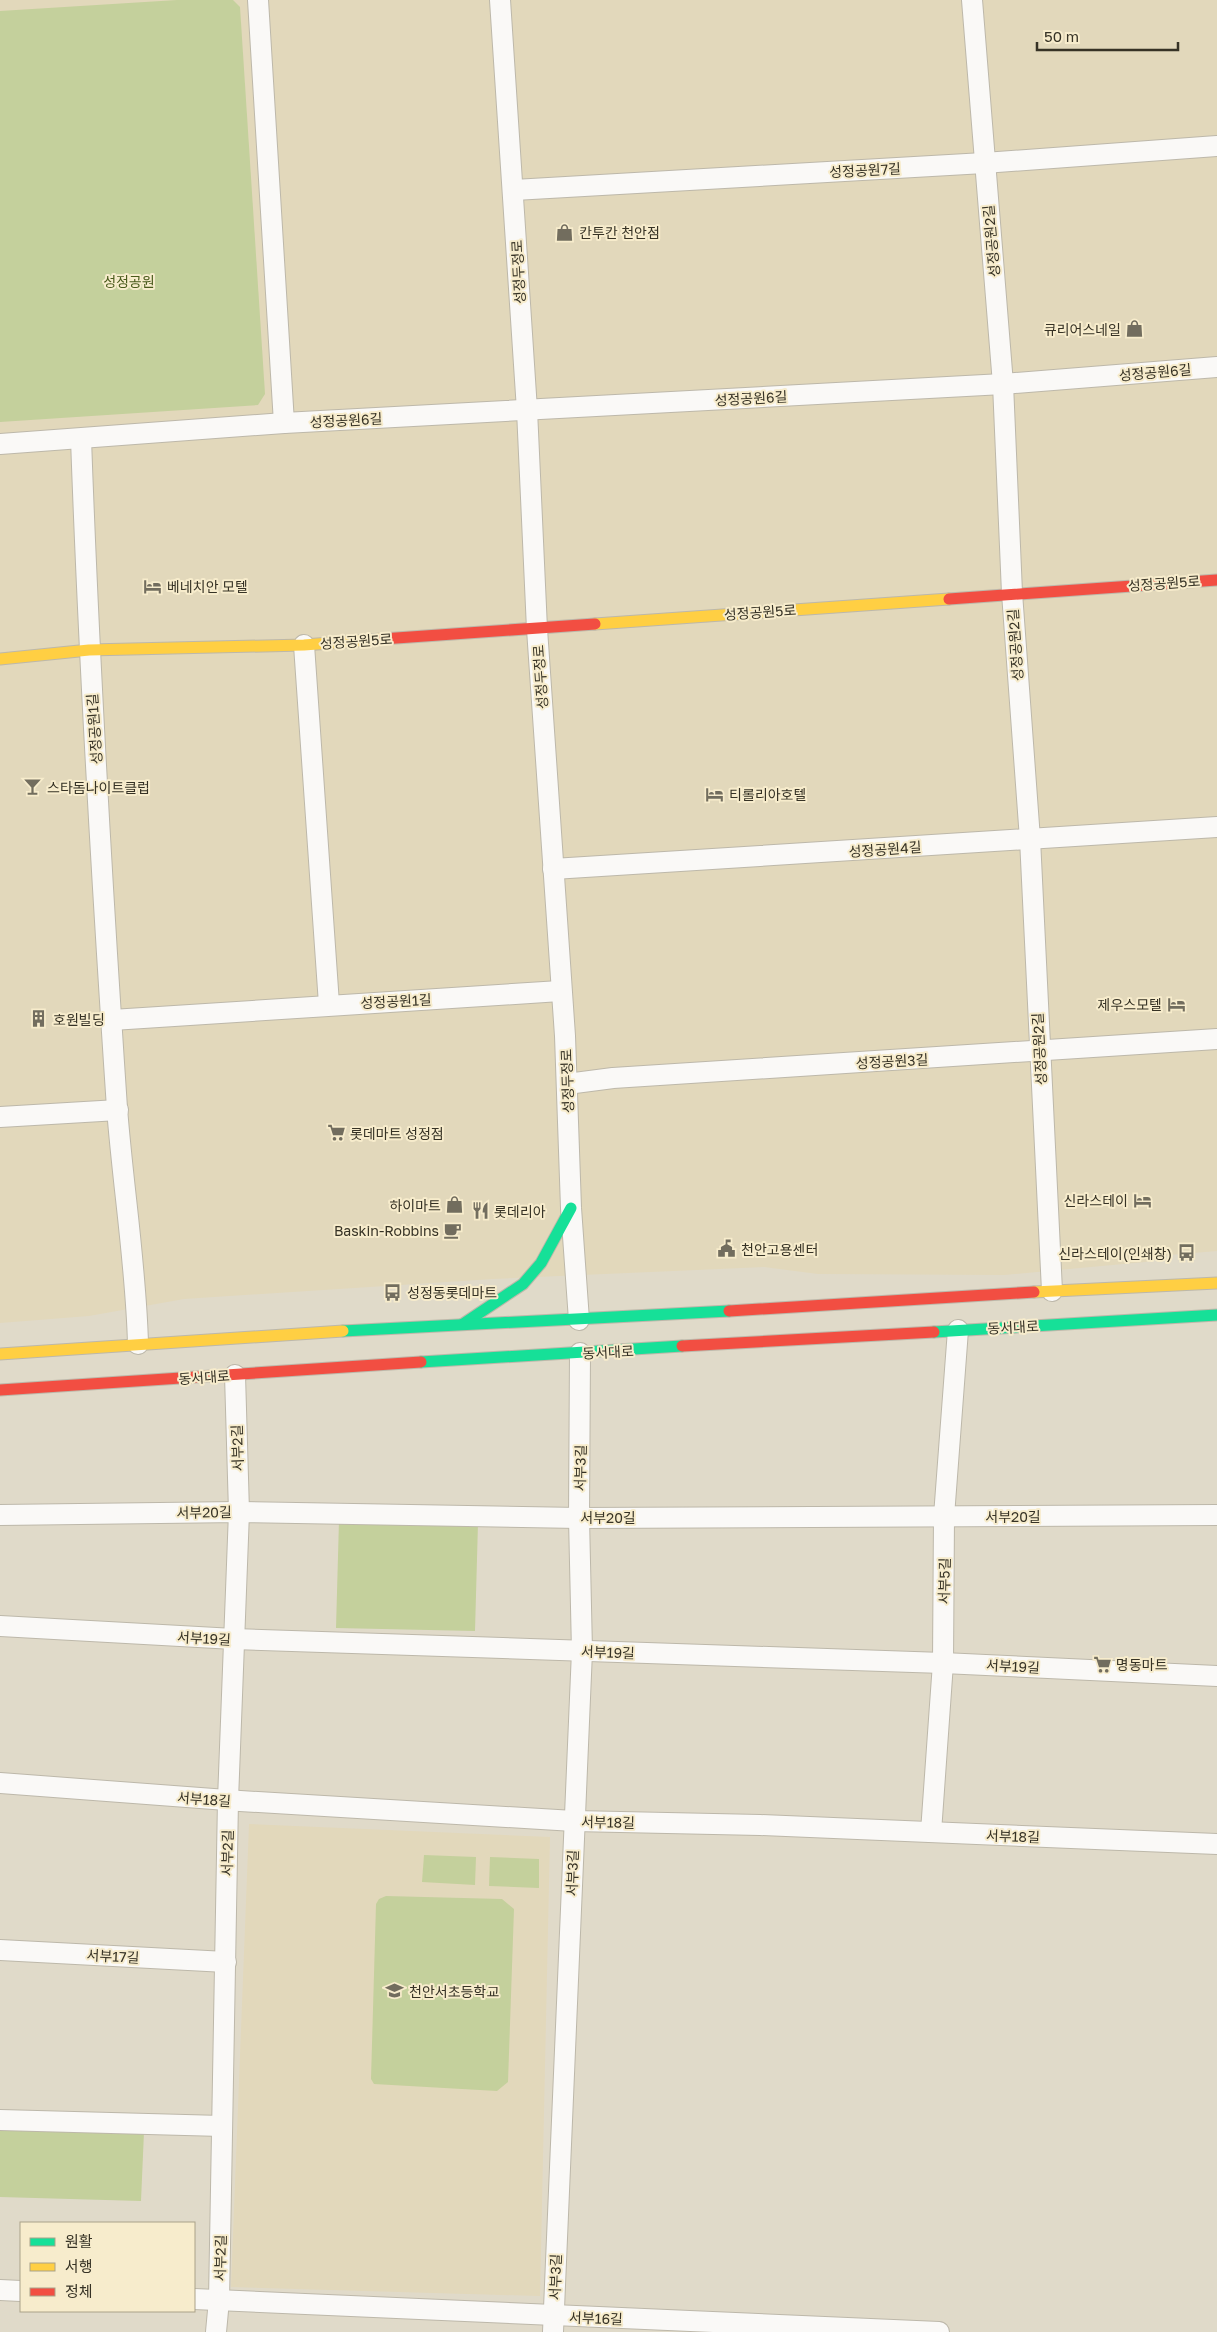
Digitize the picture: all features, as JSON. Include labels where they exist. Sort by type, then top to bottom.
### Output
[{"type":"main road","name":"성정공원5로","points":[[0,659],[89,650],[304,645],[1217,580]]},
{"type":"main road","points":[[463,1324],[523,1284],[541,1263],[571,1208]]},
{"type":"main road","name":"동서대로","points":[[0,1390],[235,1374],[580,1334],[1052,1291],[1217,1283]]},
{"type":"main road","name":"동서대로","points":[[0,1354],[463,1324],[580,1334],[958,1330],[1217,1314]]},
{"type":"street","points":[[258,0],[284,424]]},
{"type":"street","name":"성정두정로","points":[[500,0],[514,190],[537,629],[567,1084],[571,1208],[580,1334]]},
{"type":"street","name":"성정공원2길","points":[[972,0],[1003,384],[1012,594],[1030,840],[1052,1291]]},
{"type":"street","name":"성정공원7길","points":[[514,190],[984,163],[1217,146]]},
{"type":"street","name":"성정공원6길","points":[[0,444],[284,424],[1003,384],[1217,366]]},
{"type":"street","name":"성정공원1길","points":[[81,439],[89,650],[112,1020],[118,1110],[137,1310],[138,1344]]},
{"type":"street","name":"성정공원5로","points":[[304,645],[329,1004]]},
{"type":"street","name":"성정공원4길","points":[[553,870],[1217,827]]},
{"type":"street","name":"성정공원1길","points":[[112,1020],[329,1004],[560,991]]},
{"type":"street","name":"성정공원3길","points":[[567,1084],[613,1078],[1217,1039]]},
{"type":"street","points":[[0,1117],[118,1110]]},
{"type":"street","name":"서부5길","points":[[931,1832],[942,1663],[944,1516],[958,1330]]},
{"type":"street","name":"서부3길","points":[[553,2324],[582,1651],[579,1518],[580,1334]]},
{"type":"street","name":"서부2길","points":[[216,2332],[219,2300],[228,1800],[239,1512],[235,1374]]},
{"type":"street","name":"서부20길","points":[[0,1515],[239,1512],[579,1518],[1217,1515]]},
{"type":"street","name":"서부19길","points":[[0,1626],[234,1640],[942,1663],[1217,1676]]},
{"type":"street","name":"서부18길","points":[[0,1783],[228,1800],[574,1821],[760,1825],[1217,1844]]},
{"type":"street","name":"서부17길","points":[[0,1950],[226,1962]]},
{"type":"street","points":[[0,2120],[222,2126]]},
{"type":"street","points":[[0,2290],[20,2291]]},
{"type":"street","name":"서부16길","points":[[195,2299],[553,2324],[939,2332]]},
{"type":"shaded area","points":[[0,0],[1217,0],[1217,1251],[1169,1255],[1145,1262],[1004,1275],[818,1274],[764,1267],[493,1279],[184,1299],[89,1316],[0,1323]]},
{"type":"shaded area","name":"천안서초등학교","points":[[249,1824],[550,1837],[540,2296],[231,2287]]},
{"type":"green space","name":"성정공원","points":[[177,0],[233,0],[240,7],[265,394],[258,405],[0,422],[0,11]]},
{"type":"green space","points":[[339,1520],[478,1523],[475,1631],[336,1628]]},
{"type":"green space","points":[[424,1855],[476,1857],[475,1885],[422,1882]]},
{"type":"green space","points":[[490,1857],[539,1859],[539,1888],[489,1886]]},
{"type":"green space","points":[[386,1896],[502,1899],[514,1909],[508,2082],[497,2091],[374,2084],[371,2079],[376,1904],[379,1899]]},
{"type":"green space","points":[[0,2128],[144,2132],[141,2201],[0,2197]]},
{"type":"traffic: fast","points":[[463,1324],[523,1284],[541,1263],[571,1208]]},
{"type":"traffic: fast","points":[[343,1331],[729,1311]]},
{"type":"traffic: fast","points":[[934,1332],[1217,1315]]},
{"type":"traffic: fast","points":[[421,1362],[682,1346]]},
{"type":"traffic: slow","points":[[595,624],[949,599]]},
{"type":"traffic: slow","points":[[0,659],[89,650],[304,645],[382,639]]},
{"type":"traffic: slow","points":[[1034,1292],[1217,1283]]},
{"type":"traffic: slow","points":[[0,1354],[343,1331]]},
{"type":"traffic: jam","points":[[949,599],[1217,580]]},
{"type":"traffic: jam","points":[[382,639],[595,624]]},
{"type":"traffic: jam","points":[[729,1311],[1034,1292]]},
{"type":"traffic: jam","points":[[682,1346],[934,1332]]},
{"type":"traffic: jam","points":[[0,1390],[421,1362]]},
{"type":"place","name":"칸투칸 천안점","points":[[565,232]]},
{"type":"place","name":"큐리어스네일","points":[[1135,329]]},
{"type":"place","name":"베네치안 모텔","points":[[153,586]]},
{"type":"place","name":"스타돔나이트클럽","points":[[33,787]]},
{"type":"place","name":"티롤리아호텔","points":[[715,794]]},
{"type":"place","name":"제우스모텔","points":[[1176,1004]]},
{"type":"place","name":"호원빌딩","points":[[39,1019]]},
{"type":"place","name":"롯데마트 성정점","points":[[336,1133]]},
{"type":"place","name":"신라스테이","points":[[1142,1200]]},
{"type":"place","name":"하이마트","points":[[455,1205]]},
{"type":"place","name":"롯데리아","points":[[480,1211]]},
{"type":"place","name":"Baskin-Robbins","points":[[453,1230]]},
{"type":"place","name":"천안고용센터","points":[[727,1249]]},
{"type":"place","name":"신라스테이(인쇄창)","points":[[1186,1253]]},
{"type":"place","name":"성정동롯데마트","points":[[393,1292]]},
{"type":"place","name":"명동마트","points":[[1102,1664]]},
{"type":"place","name":"천안서초등학교","points":[[395,1991]]}]
